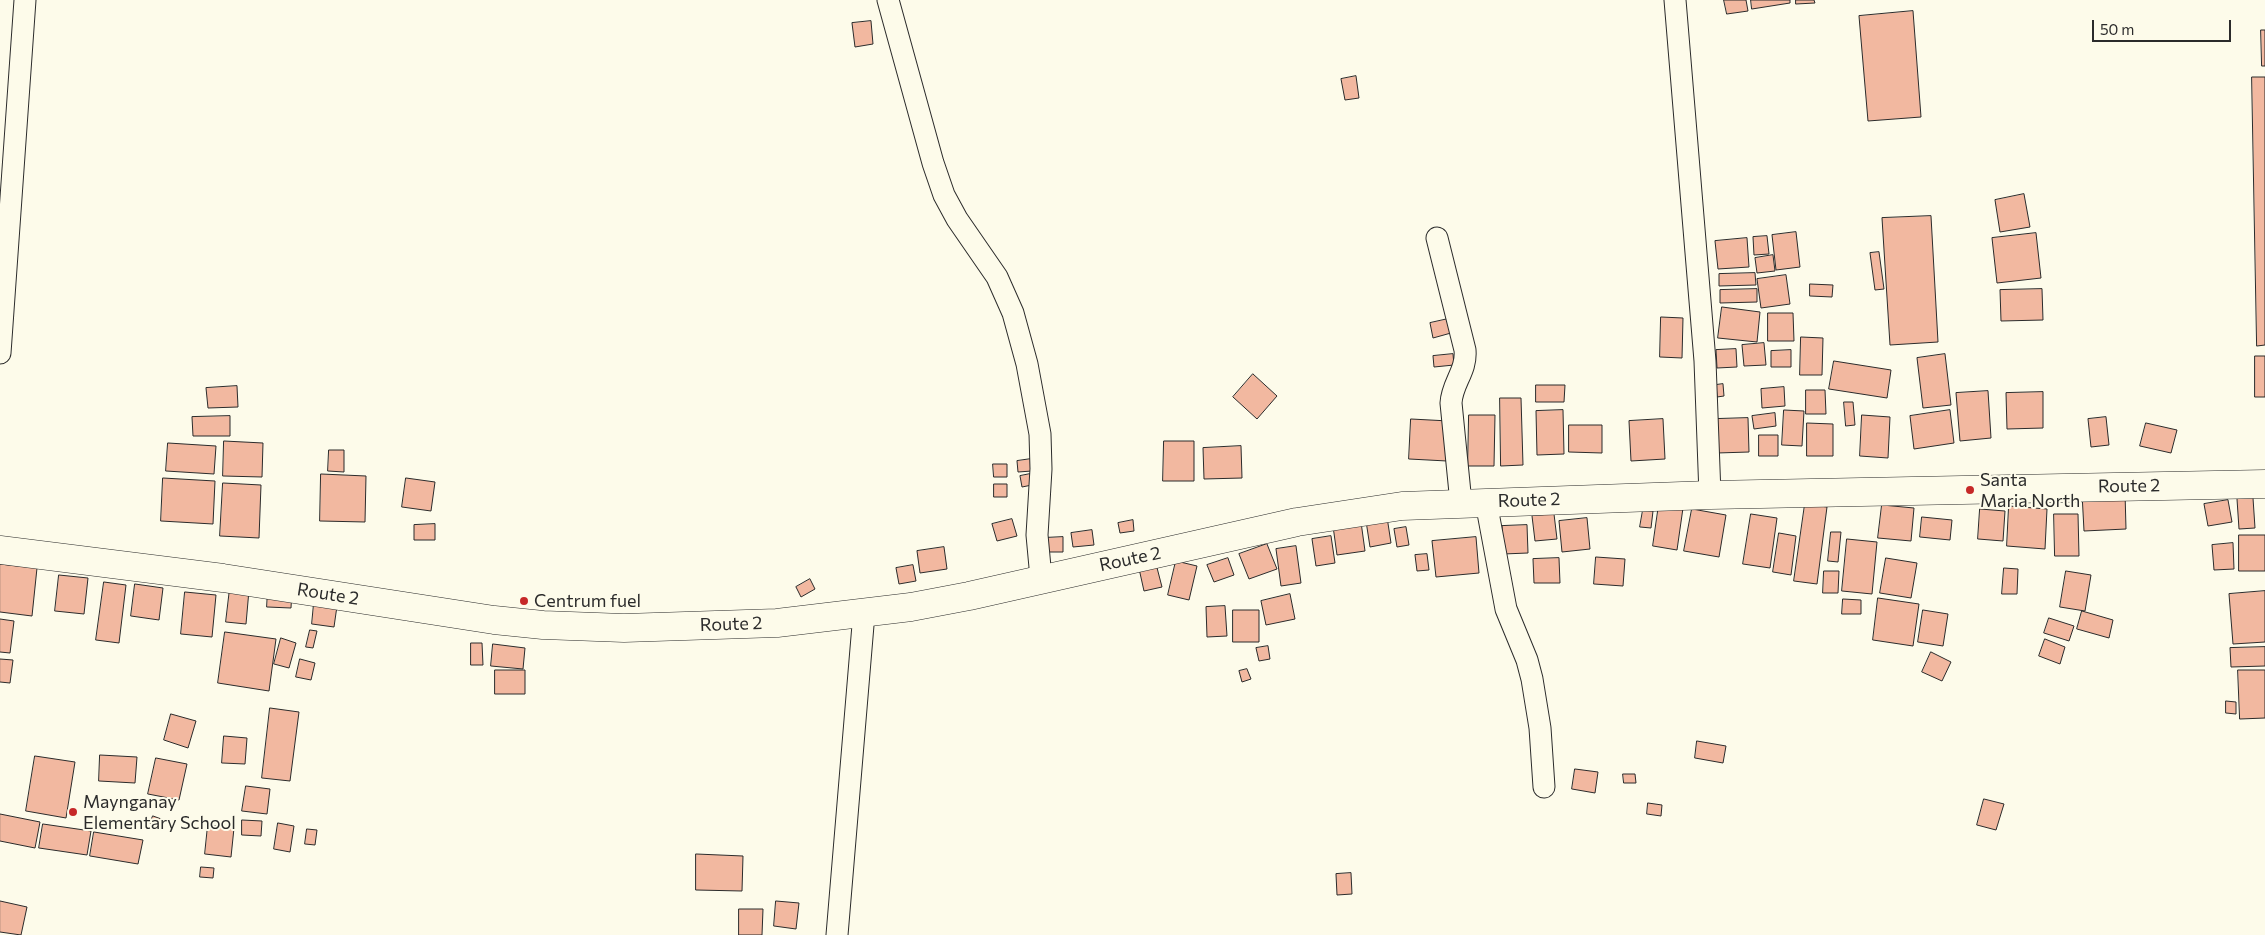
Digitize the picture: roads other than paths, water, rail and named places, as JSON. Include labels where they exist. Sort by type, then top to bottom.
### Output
[{"type":"highway","name":"Route 2","points":[[0,550],[223,578],[494,620],[543,625],[624,628],[777,623],[864,613],[969,596],[1041,578],[1297,522],[1402,506],[1710,494],[2265,484]]},
{"type":"street","points":[[0,353],[25,0]]},
{"type":"street","points":[[888,0],[933,163],[944,194],[957,219],[997,277],[1013,313],[1027,364],[1040,434],[1041,469],[1037,535],[1041,578]]},
{"type":"street","points":[[1675,0],[1705,362],[1710,494]]},
{"type":"street","points":[[1437,238],[1466,350],[1465,365],[1453,389],[1450,403],[1474,502],[1506,609],[1527,660],[1532,679],[1540,728],[1544,787]]},
{"type":"street","points":[[837,935],[864,613]]},
{"type":"place","name":"Santa Maria North","points":[[1970,490]]},
{"type":"place","name":"Centrum fuel","points":[[524,601]]},
{"type":"place","name":"Maynganay Elementary School","points":[[73,812]]}]
